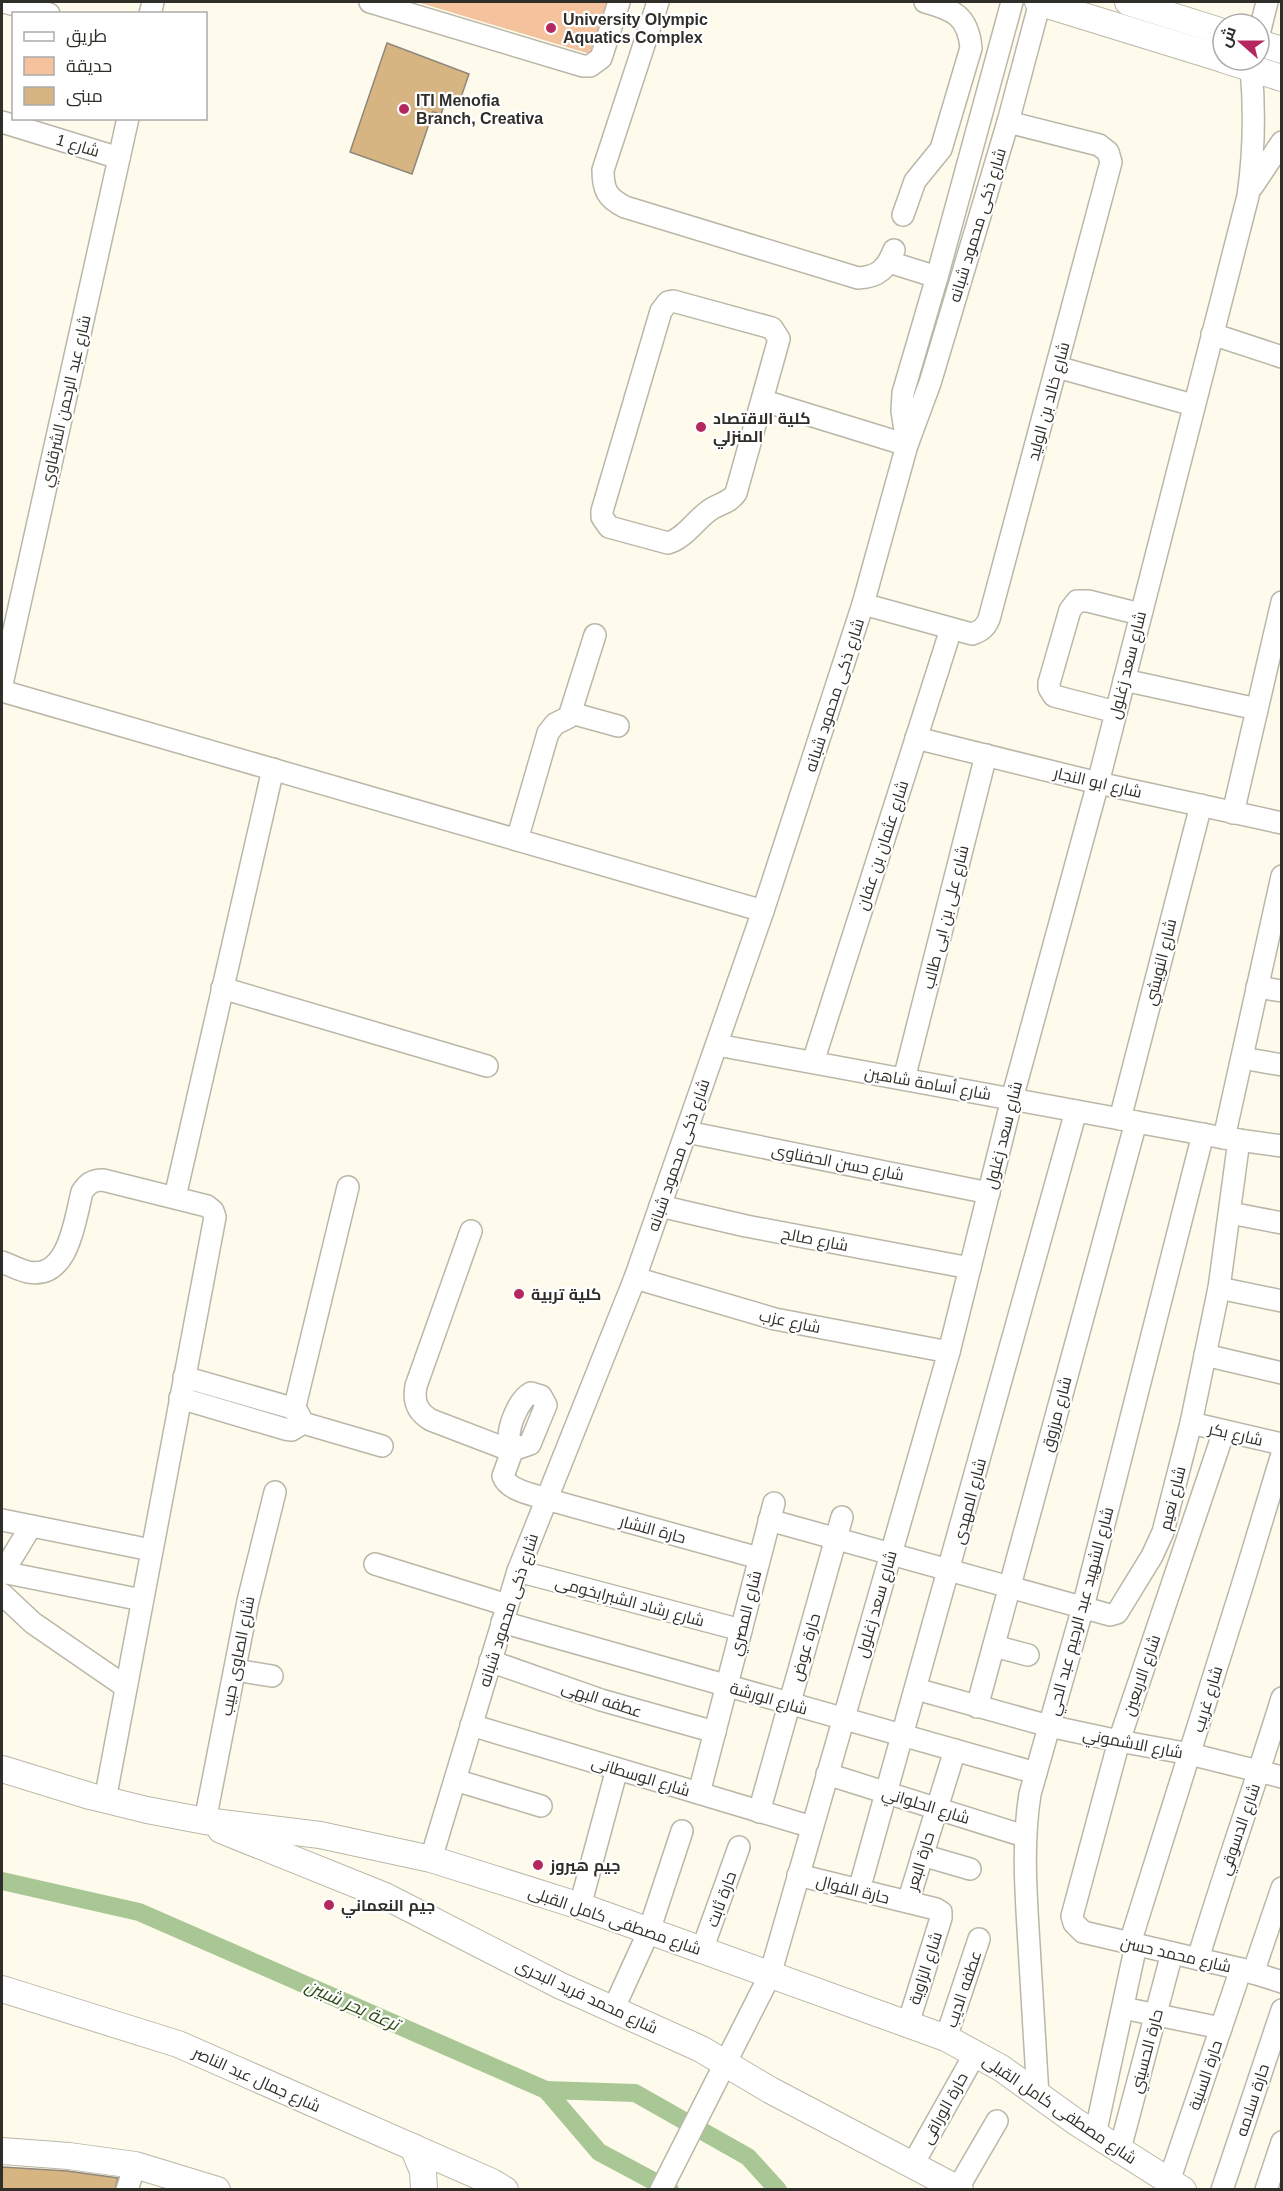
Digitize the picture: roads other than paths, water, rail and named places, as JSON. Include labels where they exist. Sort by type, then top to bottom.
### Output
[{"type":"main road","points":[[1039,2],[1211,56]]},
{"type":"main road","points":[[1128,2],[1164,7],[1211,27]]},
{"type":"main road","points":[[1263,72],[1281,78]]},
{"type":"main road","name":"شارع مصطفى كامل القبلى","points":[[2,1769],[105,1800],[205,1821],[320,1835],[431,1859],[580,1906],[946,2038],[976,2052],[1095,2135],[1176,2185]]},
{"type":"main road","name":"شارع محمد فريد البحرى","points":[[205,1821],[242,1840],[385,1896],[561,1986],[700,2049],[722,2072],[770,2090],[959,2189]]},
{"type":"main road","name":"شارع جمال عبد الناصر","points":[[2,1989],[178,2044],[413,2147],[489,2187]]},
{"type":"main road","points":[[413,2147],[423,2171],[424,2190]]},
{"type":"main road","points":[[2,2151],[69,2156],[135,2165],[215,2189]]},
{"type":"street","points":[[4,2],[42,12]]},
{"type":"street","points":[[370,2],[583,66],[590,66],[601,58],[619,2]]},
{"type":"street","points":[[657,2],[603,170],[606,194],[625,207],[858,278],[870,278],[880,273],[891,256],[937,277]]},
{"type":"street","points":[[903,215],[915,181],[941,149],[971,48],[969,33],[963,20],[952,10],[925,2]]},
{"type":"street","name":"شارع ذكى محمود شبانه","points":[[907,445],[902,419],[903,393],[1012,2]]},
{"type":"street","name":"شارع ذكى محمود شبانه","points":[[431,1859],[518,1571],[635,1278],[763,911],[863,604],[907,445],[927,391],[1008,122],[1039,2]]},
{"type":"street","name":"شارع سعد زغلول","points":[[661,2190],[770,1975],[949,1352],[1012,1099],[1098,783],[1248,196],[1254,136],[1251,72]]},
{"type":"street","name":"شارع عبد الرحمن الشرقاوي","points":[[2,684],[128,120]]},
{"type":"street","name":"شارع 1","points":[[2,122],[119,158]]},
{"type":"street","name":"شارع خالد بن الوليد","points":[[863,604],[972,634],[980,632],[989,619],[1111,162],[1108,152],[1099,145],[1008,122]]},
{"type":"street","name":"شارع سعد زغلول","points":[[1248,196],[1281,142]]},
{"type":"street","points":[[668,302],[679,302],[766,326],[777,333],[779,345],[764,401],[739,488],[733,498],[712,508],[676,540],[668,543],[605,523],[602,512],[605,500],[661,311],[668,302]]},
{"type":"street","points":[[1212,334],[1281,357]]},
{"type":"street","points":[[1057,367],[1193,405]]},
{"type":"street","points":[[764,401],[907,445]]},
{"type":"street","points":[[1116,712],[1054,696],[1049,683],[1070,609],[1077,602],[1088,601],[1140,614]]},
{"type":"street","points":[[1233,813],[1281,602]]},
{"type":"street","name":"شارع عثمان بن عفان","points":[[813,1062],[951,629]]},
{"type":"street","points":[[518,840],[548,732],[555,723],[565,720],[571,713],[595,635]]},
{"type":"street","points":[[1124,680],[1257,709]]},
{"type":"street","points":[[2,691],[147,735],[273,769],[763,911]]},
{"type":"street","points":[[571,713],[618,726]]},
{"type":"street","name":"شارع ابو النجار","points":[[916,738],[1098,783],[1281,823]]},
{"type":"street","name":"شارع على بن ابى طالب","points":[[904,1079],[986,755]]},
{"type":"street","points":[[175,1197],[273,769]]},
{"type":"street","name":"شارع النويشي","points":[[1128,1120],[1201,806]]},
{"type":"street","name":"شارع الشهيد عبد الرحيم عبد الحي","points":[[1038,2096],[1025,1885],[1024,1836],[1030,1794],[1222,1137],[1242,1058],[1281,876]]},
{"type":"street","points":[[1257,987],[1281,991]]},
{"type":"street","points":[[222,988],[487,1066]]},
{"type":"street","name":"شارع أسامة شاهين","points":[[717,1045],[1281,1146]]},
{"type":"street","points":[[1242,1058],[1281,1065]]},
{"type":"street","name":"شارع المهدى","points":[[860,1890],[1076,1111]]},
{"type":"street","name":"شارع مرزوق","points":[[977,1707],[1010,1587],[1128,1120]]},
{"type":"street","name":"شارع حسن الحفناوى","points":[[687,1132],[989,1192]]},
{"type":"street","name":"شارع نعيم","points":[[772,1511],[836,1539],[890,1555],[1110,1615],[1118,1612],[1152,1557],[1163,1532],[1191,1423],[1219,1288],[1230,1213],[1222,1137]]},
{"type":"street","points":[[2,1262],[27,1272],[48,1269],[60,1262],[67,1250],[82,1192],[86,1185],[94,1180],[103,1180],[207,1206],[213,1211],[215,1217],[105,1800]]},
{"type":"street","points":[[180,1398],[292,1430],[299,1416],[348,1187]]},
{"type":"street","name":"شارع صالح","points":[[660,1206],[746,1226],[970,1268]]},
{"type":"street","points":[[1230,1213],[1281,1223]]},
{"type":"street","name":"حارة النشار","points":[[471,1231],[416,1386],[414,1397],[416,1407],[422,1415],[513,1449],[504,1472],[505,1481],[512,1487],[546,1499],[759,1558]]},
{"type":"street","name":"شارع عزب","points":[[635,1278],[760,1316],[949,1352]]},
{"type":"street","points":[[1219,1288],[1281,1301]]},
{"type":"street","points":[[1205,1356],[1281,1373]]},
{"type":"street","points":[[184,1377],[382,1446]]},
{"type":"street","name":"شارع بكر","points":[[1191,1423],[1281,1444]]},
{"type":"street","name":"شارع الاربعين","points":[[1074,1923],[1074,1910],[1119,1741],[1224,1431]]},
{"type":"street","name":"شارع غريب","points":[[1095,2135],[1123,2008],[1133,1944],[1281,1454]]},
{"type":"street","name":"شارع الصاوى حبيب","points":[[205,1821],[252,1584],[275,1492]]},
{"type":"street","name":"شارع المصري","points":[[699,1793],[772,1511]]},
{"type":"street","name":"حارة عوض","points":[[759,1812],[842,1517]]},
{"type":"street","points":[[2,1520],[151,1550]]},
{"type":"street","points":[[31,1526],[2,1573],[142,1600]]},
{"type":"street","name":"شارع الورشة","points":[[375,1564],[504,1614],[727,1686],[1036,1773]]},
{"type":"street","name":"شارع رشاد الشبرابخومى","points":[[518,1571],[741,1630]]},
{"type":"street","points":[[2,1594],[33,1623],[126,1687]]},
{"type":"street","points":[[994,1646],[1028,1655]]},
{"type":"street","name":"عطفه البهى","points":[[490,1661],[601,1700],[715,1732]]},
{"type":"street","points":[[235,1670],[272,1676]]},
{"type":"street","name":"شارع الاشموني","points":[[916,1689],[1049,1726],[1190,1754],[1281,1777]]},
{"type":"street","name":"شارع الدسوقي","points":[[1198,1959],[1225,1867],[1281,1698]]},
{"type":"street","name":"شارع الوسطانى","points":[[471,1725],[812,1827]]},
{"type":"street","name":"حارة البعر","points":[[908,1902],[955,1750]]},
{"type":"street","points":[[580,1906],[617,1769]]},
{"type":"street","name":"شارع الحلواني","points":[[827,1774],[1024,1836]]},
{"type":"street","points":[[455,1780],[541,1806]]},
{"type":"street","points":[[613,2010],[649,1931],[682,1831]]},
{"type":"street","name":"حارة ثابت","points":[[702,1950],[739,1847]]},
{"type":"street","points":[[922,1856],[970,1869]]},
{"type":"street","name":"حارة الفوال","points":[[798,1875],[941,1912]]},
{"type":"street","name":"حارة السنية","points":[[1176,2185],[1221,2028],[1281,1888]]},
{"type":"street","name":"شارع الزاوية","points":[[908,2024],[941,1912]]},
{"type":"street","name":"شارع محمد حسن","points":[[1074,1923],[1083,1932],[1247,1971],[1281,1982]]},
{"type":"street","name":"عطفه الديب","points":[[946,2038],[979,1939]]},
{"type":"street","name":"حارة الحسيني","points":[[1120,2149],[1172,1953]]},
{"type":"street","points":[[1123,2008],[1221,2028]]},
{"type":"street","name":"حارة سلامه","points":[[1222,2190],[1281,2010]]},
{"type":"street","name":"حارة الوراقى","points":[[913,2164],[976,2052]]},
{"type":"street","points":[[959,2189],[997,2121]]},
{"type":"street","points":[[1266,2190],[1281,2142]]},
{"type":"street","points":[[127,2190],[135,2165]]},
{"type":"waterway","name":"ترعة بحر شبين","points":[[2,1881],[139,1912],[546,2090],[599,2152],[670,2190]]},
{"type":"waterway","points":[[546,2090],[635,2093],[748,2157],[778,2190]]},
{"type":"place","name":"University Olympic Aquatics Complex","points":[[551,28]]},
{"type":"place","name":"ITI Menofia Branch, Creativa","points":[[404,109]]},
{"type":"place","name":"كلية الاقتصاد المنزلي","points":[[701,427]]},
{"type":"place","name":"كلية تربية","points":[[519,1294]]},
{"type":"place","name":"جيم هيروز","points":[[538,1865]]},
{"type":"place","name":"جيم النعماني","points":[[329,1905]]}]
